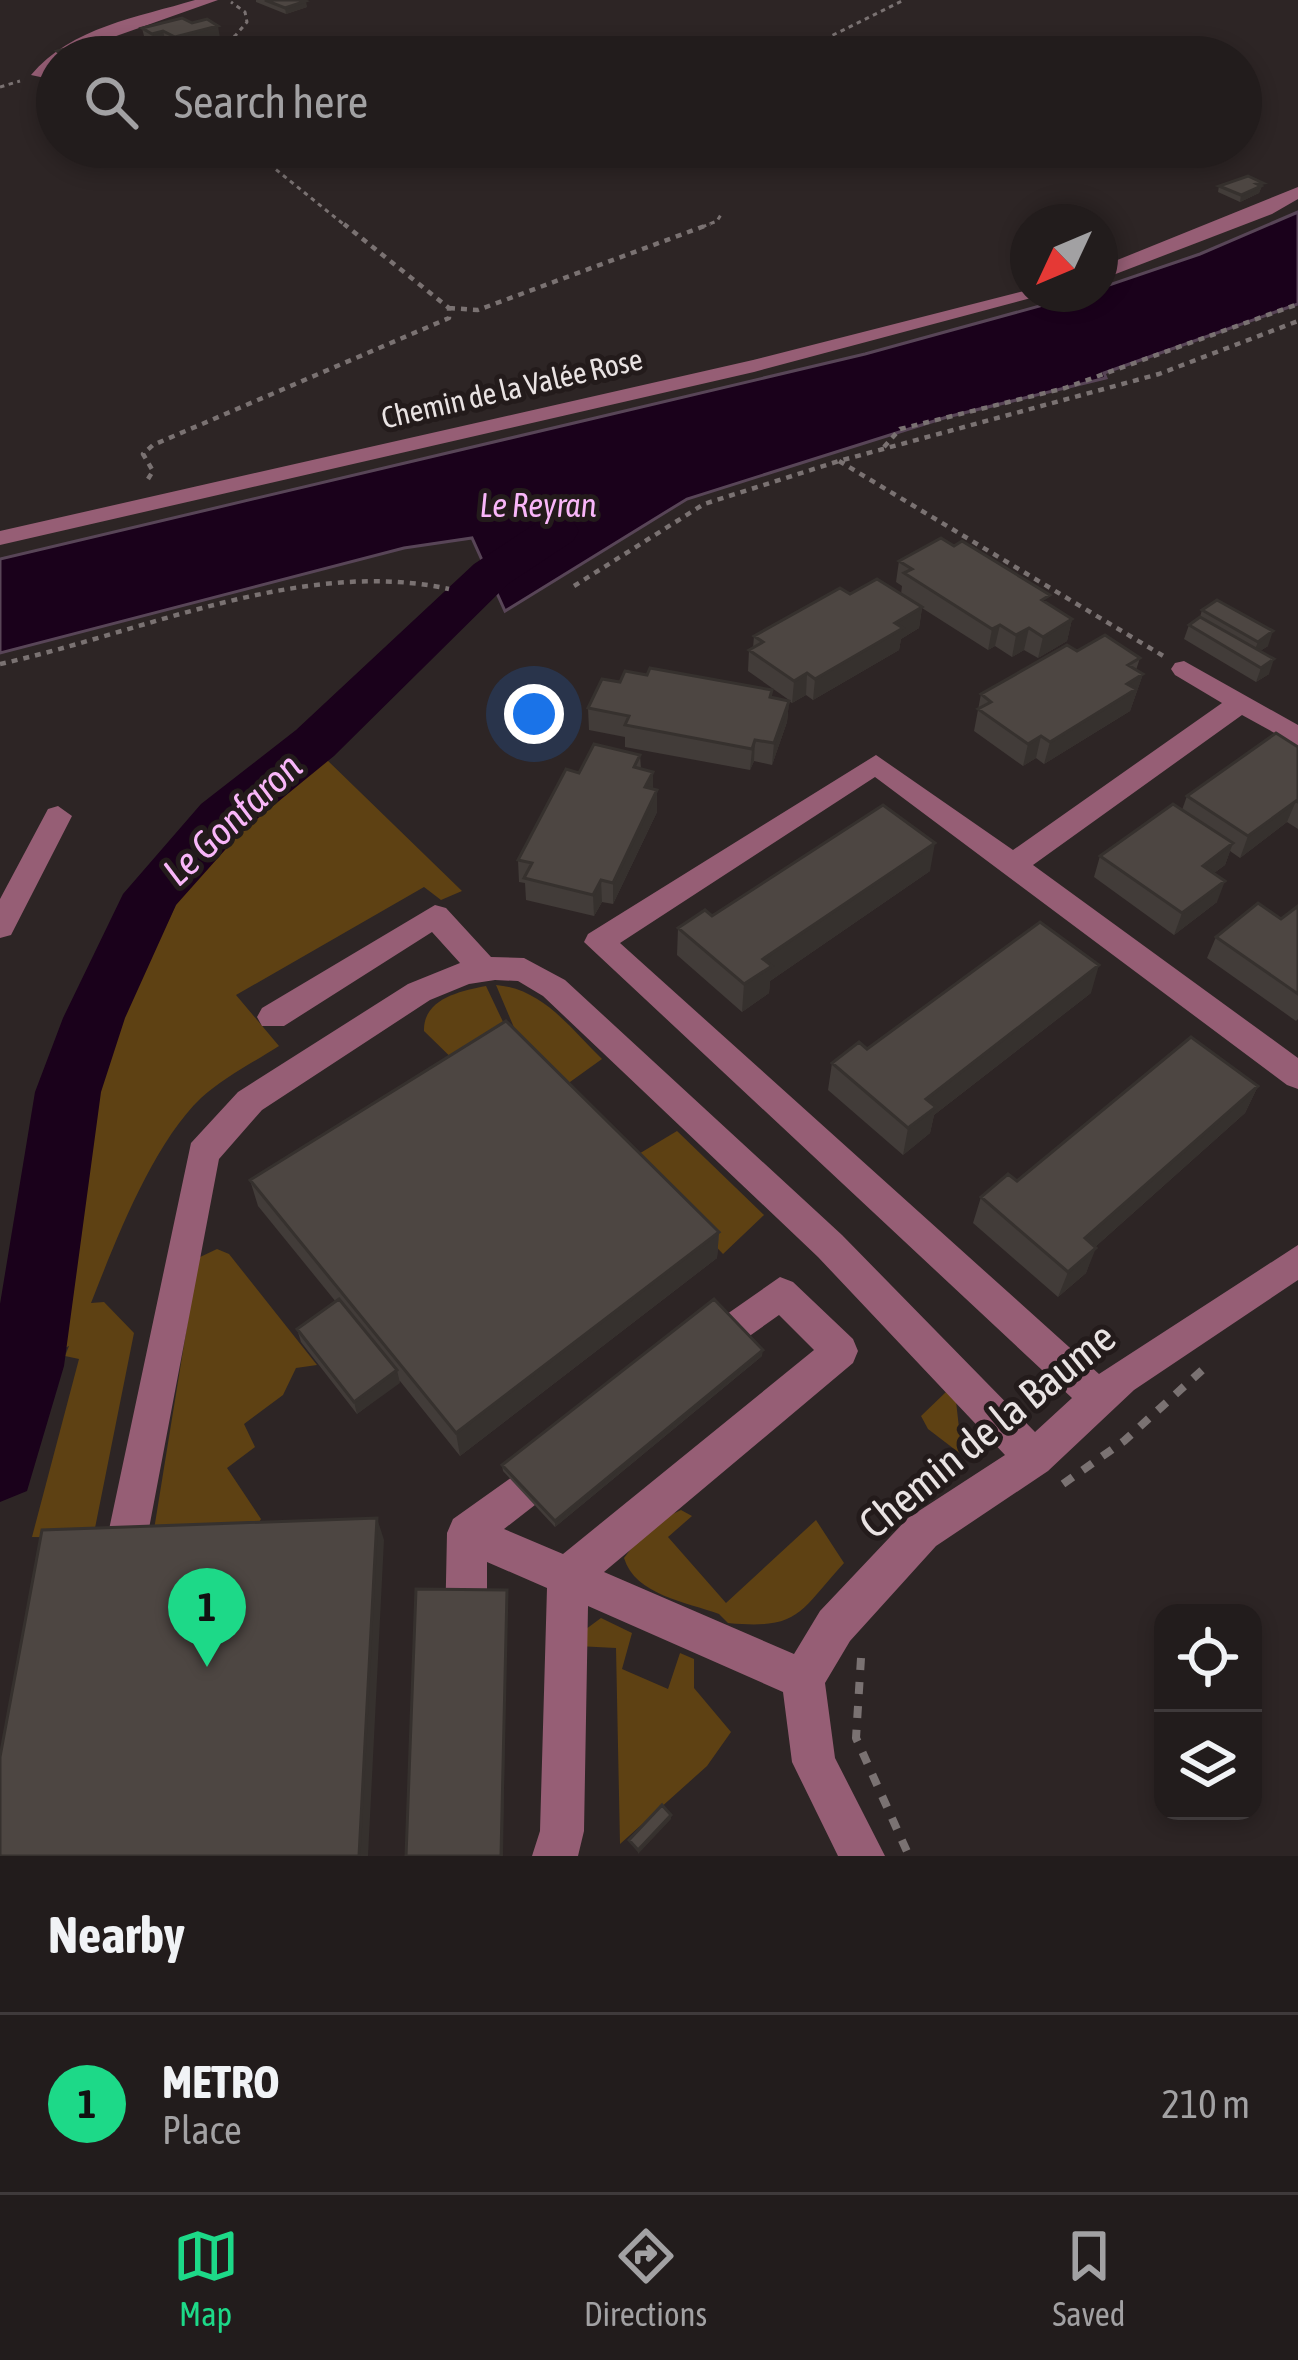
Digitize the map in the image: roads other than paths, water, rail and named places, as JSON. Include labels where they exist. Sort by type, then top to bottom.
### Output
[{"type":"street","points":[[104,36],[211,0]]},
{"type":"street","points":[[1118,267],[1267,210],[1298,192]]},
{"type":"street","name":"Chemin de la Valée Rose","points":[[0,538],[754,366],[1010,301]]},
{"type":"street","points":[[1184,669],[1298,737]]},
{"type":"street","points":[[1012,865],[1241,703]]},
{"type":"street","points":[[1097,1397],[598,942],[875,764],[1298,1076]]},
{"type":"street","points":[[0,927],[58,816]]},
{"type":"street","points":[[273,1017],[435,916],[484,970]]},
{"type":"street","points":[[127,1539],[203,1153],[250,1101],[419,992],[484,970],[524,970],[554,988],[830,1246],[1040,1477]]},
{"type":"street","name":"Chemin de la Baume","points":[[803,1679],[835,1626],[922,1532],[1040,1477],[1097,1397],[1298,1261]]},
{"type":"street","points":[[555,1856],[562,1831],[568,1576],[840,1351],[779,1293],[688,1364]]},
{"type":"street","points":[[467,1533],[578,1448]]},
{"type":"street","points":[[467,1533],[803,1679],[814,1762],[862,1856]]},
{"type":"street","points":[[465,1671],[467,1533]]},
{"type":"water","name":"Le Reyran","points":[[1298,212],[1298,304],[1104,373],[1106,378],[947,417],[687,499],[505,611],[472,538],[404,548],[0,653],[0,559],[865,354],[1018,312],[1118,312],[1118,282],[1200,254]]},
{"type":"waterway","name":"Le Gonfaron","points":[[0,1465],[27,1366],[68,1092],[94,1018],[152,894],[221,818],[315,743],[491,574],[556,531]]},
{"type":"place","name":"METRO","points":[[207,1667]]}]
